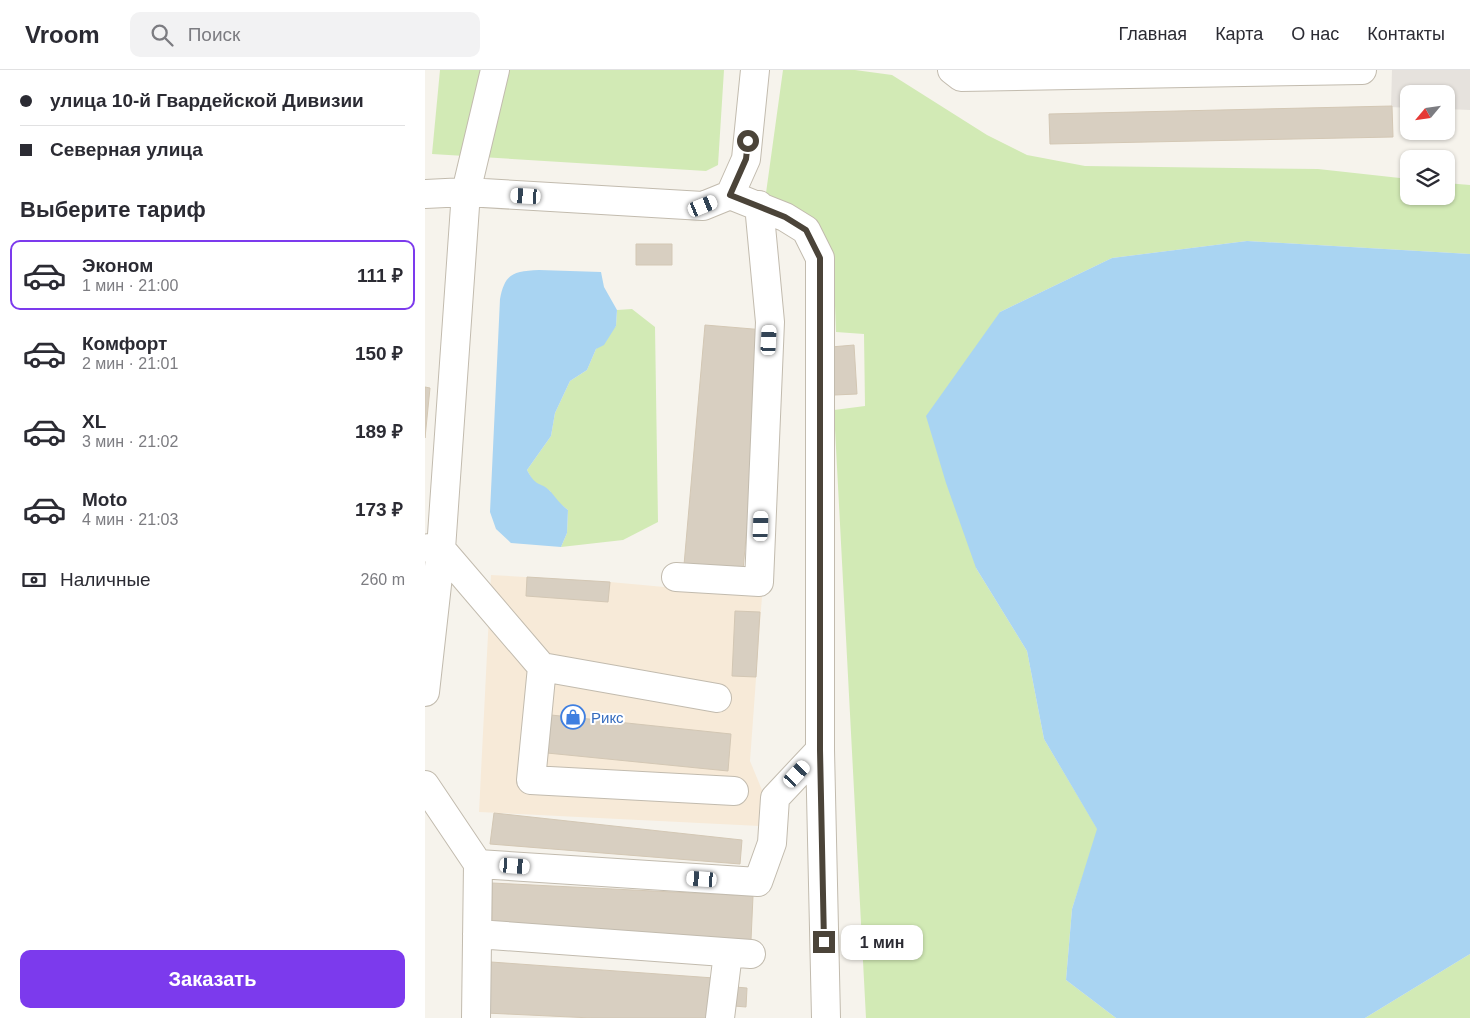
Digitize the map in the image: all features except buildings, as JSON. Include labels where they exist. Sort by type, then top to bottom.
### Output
[{"type":"street","points":[[425,692],[433,548],[466,192],[495,70]]},
{"type":"street","points":[[730,195],[746,159],[755,70]]},
{"type":"street","points":[[951,70],[961,77],[1041,74],[1362,70]]},
{"type":"street","points":[[425,194],[466,192],[703,206],[730,195],[759,205],[785,217],[806,230],[820,258],[820,750],[826,1018]]},
{"type":"street","points":[[676,577],[759,582],[770,322],[759,205]]},
{"type":"street","points":[[433,548],[542,667],[717,698]]},
{"type":"street","points":[[542,667],[531,780],[734,791]]},
{"type":"street","points":[[478,864],[758,882],[772,843],[775,798],[820,750]]},
{"type":"street","points":[[425,785],[478,864],[476,1018]]},
{"type":"street","points":[[477,934],[739,953],[720,1018]]},
{"type":"shaded area","points":[[1392,70],[1470,70],[1470,110],[1455,109],[1455,85],[1400,85],[1400,108],[1391,107]]},
{"type":"shaded area","points":[[491,575],[610,582],[762,596],[750,761],[762,790],[760,826],[479,812]]},
{"type":"green space","points":[[440,70],[724,70],[718,165],[706,171],[432,154]]},
{"type":"green space","points":[[783,70],[855,70],[892,75],[987,135],[1027,155],[1085,166],[1318,169],[1400,178],[1400,205],[1455,205],[1455,184],[1470,185],[1470,254],[1247,241],[1112,258],[1000,312],[976,568],[1027,651],[1044,739],[1098,830],[1072,909],[1066,980],[1116,1018],[866,1018],[834,410],[865,406],[864,334],[836,332],[833,252],[817,223],[766,193]]},
{"type":"green space","points":[[632,309],[655,327],[658,522],[623,540],[561,547],[567,533],[568,510],[555,500],[550,491],[534,483],[527,470],[551,436],[555,413],[570,381],[587,370],[596,349],[616,326],[617,310]]},
{"type":"green space","points":[[1470,954],[1470,1018],[1365,1018]]},
{"type":"water","points":[[1247,241],[1470,254],[1470,954],[1365,1018],[1116,1018],[1066,980],[1072,909],[1097,829],[1044,739],[1027,651],[976,568],[946,483],[926,416],[1000,312],[1112,258]]},
{"type":"water","points":[[523,271],[601,272],[604,287],[617,310],[616,326],[604,345],[596,349],[587,370],[570,381],[555,413],[551,436],[527,470],[536,482],[548,489],[568,510],[567,533],[561,547],[511,543],[496,529],[490,512],[500,299],[505,284],[512,275]]},
{"type":"place","name":"Рикс","points":[[573,717]]},
{"type":"route","points":[[748,141],[746,159],[730,195],[759,205],[785,217],[806,230],[820,258],[820,750],[824,942]]}]
